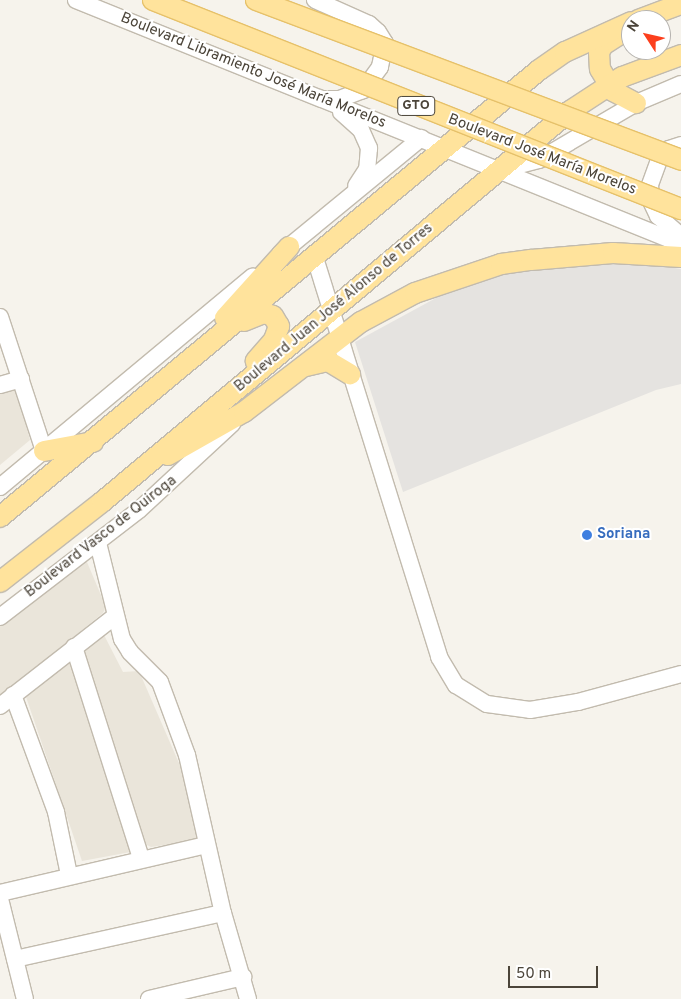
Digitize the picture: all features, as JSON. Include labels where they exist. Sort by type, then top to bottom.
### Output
[{"type":"main road","name":"Boulevard José María Morelos","points":[[153,0],[681,209]]},
{"type":"main road","points":[[256,0],[681,160]]},
{"type":"main road","points":[[665,10],[681,4]]},
{"type":"main road","points":[[0,518],[95,441],[187,362],[315,258],[539,70],[565,52],[621,27]]},
{"type":"main road","points":[[621,34],[609,39],[599,52],[600,69],[607,85],[636,103]]},
{"type":"main road","name":"Boulevard Juan José Alonso de Torres","points":[[0,582],[146,465],[500,170],[607,85],[681,56]]},
{"type":"main road","points":[[187,362],[289,247]]},
{"type":"main road","points":[[146,465],[191,444],[244,412],[339,338],[388,305],[415,293],[501,264],[574,254],[681,257]]},
{"type":"main road","points":[[175,439],[269,348],[279,326],[272,316],[264,313],[230,327]]},
{"type":"main road","points":[[299,369],[328,361],[350,374]]},
{"type":"main road","points":[[44,451],[95,441]]},
{"type":"street","name":"Boulevard Libramiento José María Morelos","points":[[76,0],[681,244]]},
{"type":"street","points":[[315,0],[369,24],[378,32],[385,43],[380,67],[363,90],[340,99],[320,99]]},
{"type":"street","points":[[500,170],[539,160],[558,151],[636,103],[681,84]]},
{"type":"street","points":[[320,99],[352,121],[361,130],[368,148],[367,169],[346,200]]},
{"type":"street","points":[[0,487],[421,138]]},
{"type":"street","points":[[681,145],[669,149],[659,160],[650,185],[651,201],[658,216],[681,236]]},
{"type":"street","points":[[315,258],[439,657],[456,684],[486,704],[530,710],[578,702],[681,674]]},
{"type":"street","points":[[0,317],[7,384],[44,451]]},
{"type":"street","name":"Boulevard Vasco de Quiroga","points":[[0,617],[98,543],[176,478],[244,412]]},
{"type":"street","points":[[98,543],[113,597],[114,617],[130,652],[160,682],[187,755],[206,845],[248,999]]},
{"type":"street","points":[[0,706],[114,617]]},
{"type":"street","points":[[74,647],[141,858]]},
{"type":"street","points":[[13,695],[64,844],[69,875]]},
{"type":"street","points":[[0,893],[141,858],[206,845]]},
{"type":"street","points":[[0,899],[25,999]]},
{"type":"street","points":[[15,959],[223,913]]},
{"type":"street","points":[[149,999],[243,977]]},
{"type":"shaded area","points":[[639,262],[681,269],[681,384],[656,390],[403,492],[355,342],[447,292],[497,275],[553,264]]},
{"type":"shaded area","points":[[15,384],[30,440],[0,465],[0,392]]},
{"type":"shaded area","points":[[84,555],[106,607],[103,613],[0,697],[0,622]]},
{"type":"shaded area","points":[[104,635],[123,672],[139,671],[185,777],[199,840],[151,847],[145,844],[79,650]]},
{"type":"shaded area","points":[[75,653],[136,851],[82,861],[25,694]]},
{"type":"place","name":"Soriana","points":[[587,535]]}]
